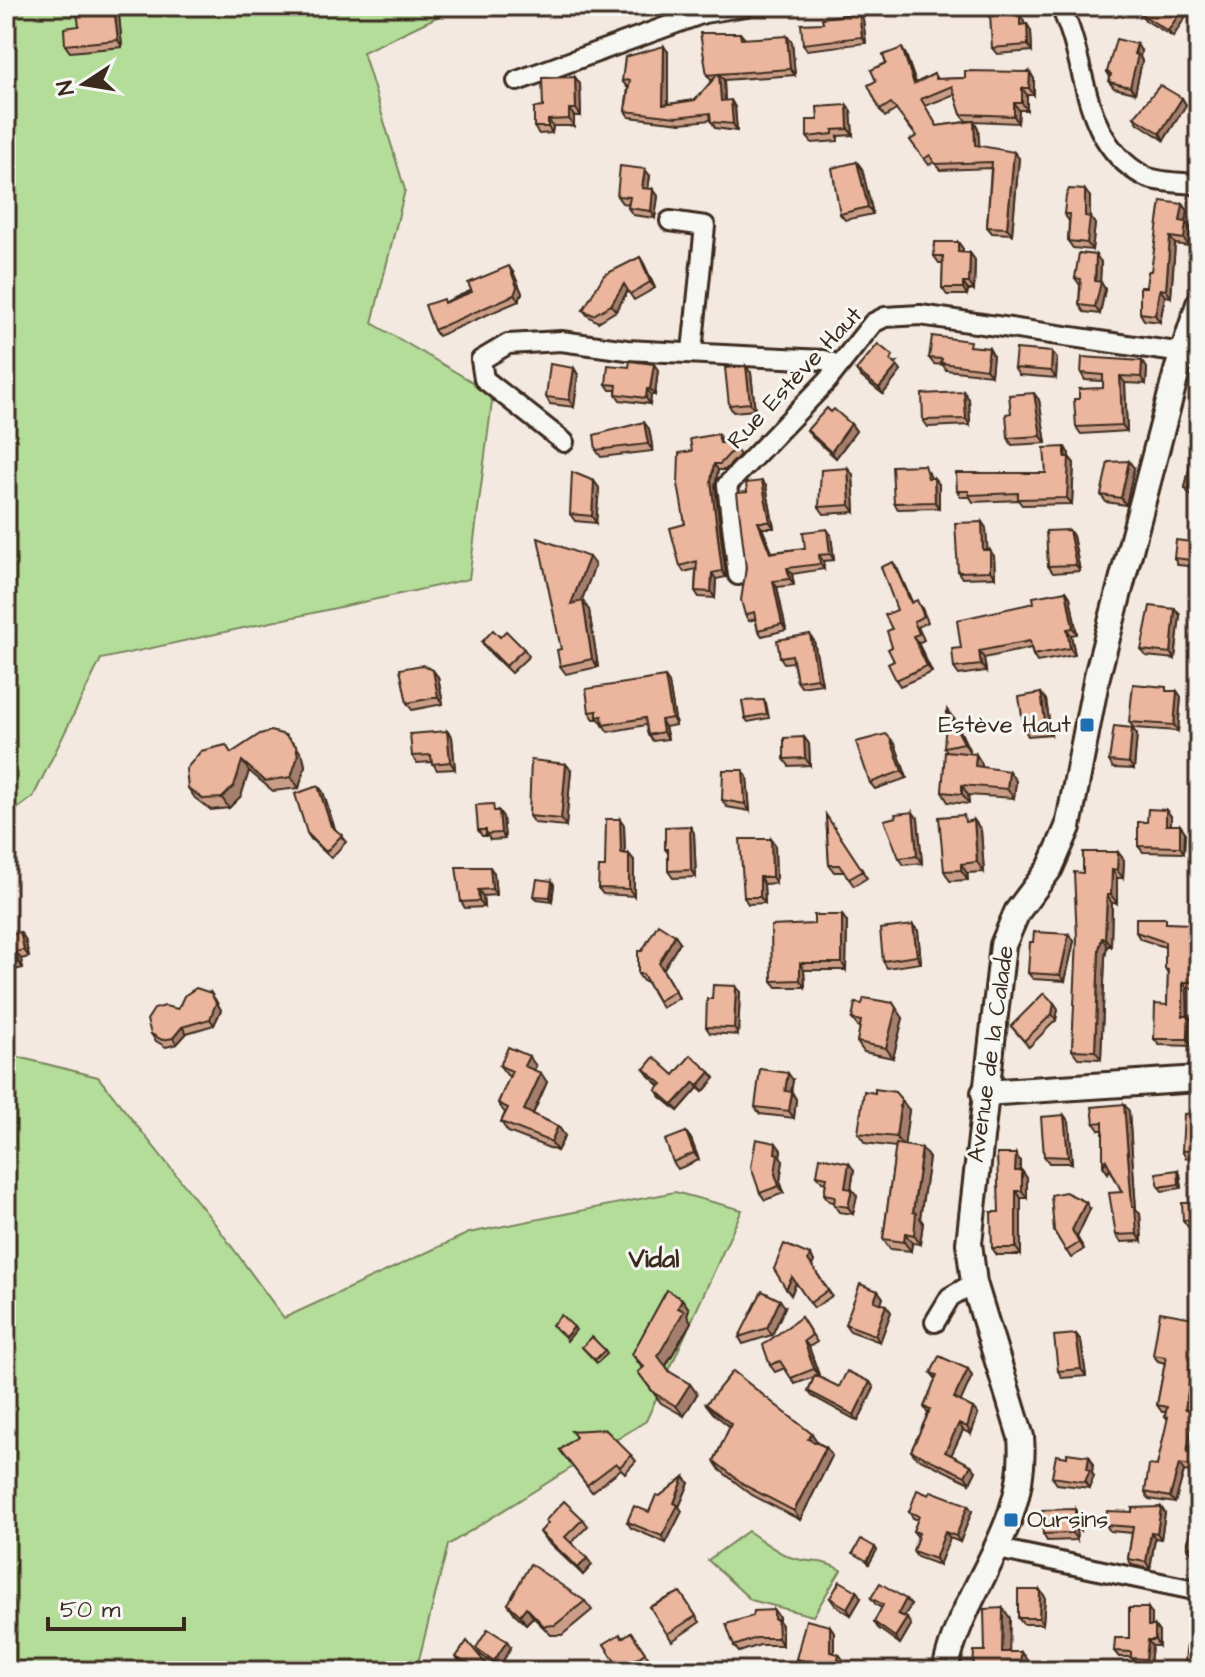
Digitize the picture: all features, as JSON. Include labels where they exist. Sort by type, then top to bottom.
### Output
[{"type":"street","points":[[517,81],[704,13],[746,6]]},
{"type":"street","points":[[1060,6],[1089,106],[1104,138],[1145,177],[1199,185]]},
{"type":"street","points":[[670,221],[705,226],[692,351]]},
{"type":"street","name":"Avenue de la Calade","points":[[945,1671],[953,1640],[998,1549],[1021,1483],[1021,1437],[974,1283],[970,1228],[1003,945],[1017,912],[1050,868],[1068,827],[1097,676],[1183,353],[1199,304]]},
{"type":"street","name":"Rue Estève Haut","points":[[738,575],[727,485],[839,365],[873,323],[899,315],[1183,353]]},
{"type":"street","points":[[564,442],[484,379],[481,360],[508,344],[529,341],[824,360],[839,365]]},
{"type":"street","points":[[984,1093],[1199,1079]]},
{"type":"street","points":[[935,1322],[950,1297],[974,1283]]},
{"type":"street","points":[[998,1549],[1199,1591]]},
{"type":"green space","points":[[6,6],[460,6],[363,52],[405,190],[372,323],[493,394],[469,579],[101,659],[33,797],[6,817]]},
{"type":"green space","points":[[6,1054],[98,1077],[213,1221],[284,1318],[469,1233],[675,1192],[742,1210],[646,1421],[448,1545],[416,1671],[6,1671]]},
{"type":"green space","points":[[748,1531],[787,1556],[841,1570],[813,1616],[751,1600],[708,1560]]},
{"type":"building","points":[[1146,6],[1184,6],[1168,31],[1141,14]]},
{"type":"building","points":[[114,8],[118,40],[65,45],[64,28],[79,26],[77,12]]},
{"type":"building","points":[[859,13],[862,37],[803,44],[801,24],[823,23],[822,18]]},
{"type":"building","points":[[990,13],[1020,15],[1020,25],[1027,24],[1028,45],[992,48]]},
{"type":"building","points":[[700,33],[740,33],[741,39],[787,36],[790,69],[719,74],[721,101],[731,100],[733,124],[711,122],[710,113],[676,117],[625,111],[630,80],[622,81],[625,57],[664,46],[663,105],[695,100],[718,74],[707,75]]},
{"type":"building","points":[[1116,39],[1137,44],[1134,54],[1138,55],[1130,87],[1109,82],[1111,74],[1107,72]]},
{"type":"building","points":[[902,48],[914,84],[934,74],[936,79],[965,78],[965,71],[1030,72],[1029,88],[1022,88],[1022,103],[1014,103],[1014,116],[961,114],[952,86],[921,99],[937,126],[974,121],[975,145],[1014,152],[1007,228],[987,227],[992,162],[935,164],[930,155],[924,159],[910,140],[917,136],[891,103],[880,110],[868,85],[876,81],[871,70],[886,63],[883,55]]},
{"type":"building","points":[[575,77],[576,109],[569,109],[569,119],[548,120],[548,127],[534,127],[534,108],[543,107],[542,78]]},
{"type":"building","points":[[1160,85],[1182,98],[1160,133],[1134,117]]},
{"type":"building","points":[[847,105],[848,129],[807,137],[807,120],[818,120],[817,107]]},
{"type":"building","points":[[857,162],[868,207],[840,214],[832,168]]},
{"type":"building","points":[[620,166],[645,169],[642,188],[653,189],[651,211],[628,208],[630,197],[617,196]]},
{"type":"building","points":[[1069,189],[1085,190],[1085,216],[1090,217],[1087,243],[1068,241],[1070,214],[1064,214]]},
{"type":"building","points":[[1161,201],[1183,204],[1180,221],[1186,222],[1184,239],[1170,237],[1166,290],[1160,289],[1155,315],[1140,313],[1140,287],[1146,287],[1148,271],[1151,271]]},
{"type":"building","points":[[935,242],[958,242],[958,252],[970,253],[969,283],[963,283],[963,288],[942,288],[943,256],[934,256]]},
{"type":"building","points":[[1079,253],[1096,255],[1095,281],[1101,282],[1095,307],[1079,305],[1081,279],[1075,278]]},
{"type":"building","points":[[640,257],[650,282],[630,294],[624,284],[611,305],[593,315],[583,310],[604,275]]},
{"type":"building","points":[[509,266],[517,287],[514,295],[434,330],[425,305],[443,299],[444,303],[472,292],[468,283]]},
{"type":"building","points":[[932,336],[970,341],[969,346],[989,348],[986,369],[941,363],[942,359],[929,358]]},
{"type":"building","points":[[878,344],[893,356],[890,360],[897,366],[879,388],[856,370]]},
{"type":"building","points":[[1016,349],[1052,352],[1051,371],[1014,368]]},
{"type":"building","points":[[1082,357],[1142,361],[1141,377],[1120,376],[1122,425],[1076,427],[1074,399],[1079,399],[1079,389],[1103,388],[1103,375],[1081,373]]},
{"type":"building","points":[[630,361],[654,364],[646,398],[616,394],[617,385],[606,384],[608,365],[629,367]]},
{"type":"building","points":[[550,364],[574,368],[569,400],[546,397]]},
{"type":"building","points":[[746,366],[750,403],[729,405],[725,368]]},
{"type":"building","points":[[964,392],[966,419],[923,420],[922,394]]},
{"type":"building","points":[[1034,393],[1041,436],[1008,438],[1006,414],[1011,413],[1009,395]]},
{"type":"building","points":[[827,408],[831,412],[834,409],[851,424],[831,452],[807,430]]},
{"type":"building","points":[[644,422],[648,444],[596,450],[594,435]]},
{"type":"building","points":[[1199,423],[1199,489],[1185,488]]},
{"type":"building","points":[[718,434],[720,443],[731,443],[735,448],[720,464],[714,464],[711,480],[722,571],[712,573],[711,592],[695,591],[697,561],[680,566],[670,528],[685,524],[678,484],[679,453],[692,451],[690,439]]},
{"type":"building","points":[[1065,447],[1065,457],[1069,457],[1067,498],[1018,499],[1018,493],[969,495],[969,491],[957,491],[956,473],[1046,473],[1044,448]]},
{"type":"building","points":[[1129,461],[1121,498],[1101,495],[1108,462]]},
{"type":"building","points":[[924,465],[928,478],[934,478],[935,502],[894,503],[892,466]]},
{"type":"building","points":[[848,468],[850,505],[819,507],[821,470]]},
{"type":"building","points":[[572,472],[594,481],[592,516],[570,514]]},
{"type":"building","points":[[762,481],[770,522],[758,522],[770,553],[805,548],[803,532],[827,529],[830,554],[819,555],[820,564],[787,568],[790,579],[773,581],[782,624],[758,630],[754,612],[745,615],[741,600],[746,568],[737,493],[747,492],[746,483]]},
{"type":"building","points":[[982,522],[983,550],[990,550],[990,571],[958,572],[955,523]]},
{"type":"building","points":[[1069,530],[1076,565],[1048,566],[1046,531]]},
{"type":"building","points":[[538,538],[589,557],[571,604],[583,601],[592,659],[560,666],[557,650],[561,649]]},
{"type":"building","points":[[1176,540],[1199,543],[1199,561],[1174,558]]},
{"type":"building","points":[[893,562],[911,603],[917,600],[924,616],[914,621],[919,634],[913,636],[927,666],[896,680],[888,664],[894,661],[888,649],[892,647],[887,631],[892,629],[885,615],[897,610],[881,567]]},
{"type":"building","points":[[1066,591],[1073,628],[1067,629],[1070,648],[1033,655],[1030,641],[979,651],[981,665],[954,668],[952,649],[961,648],[957,620],[1034,603],[1033,597]]},
{"type":"building","points":[[1150,606],[1175,609],[1171,653],[1141,650]]},
{"type":"building","points":[[493,630],[500,637],[506,631],[524,649],[506,666],[482,642]]},
{"type":"building","points":[[810,634],[817,678],[797,681],[792,655],[780,657],[777,640]]},
{"type":"building","points":[[422,665],[433,670],[438,697],[407,703],[400,669]]},
{"type":"building","points":[[665,677],[672,718],[661,720],[663,732],[648,735],[645,718],[603,725],[602,716],[597,717],[597,711],[589,712],[586,689]]},
{"type":"building","points":[[1133,684],[1177,691],[1174,725],[1129,722]]},
{"type":"building","points":[[1041,693],[1046,728],[1024,729],[1019,697]]},
{"type":"building","points":[[764,700],[767,714],[745,718],[742,701]]},
{"type":"building","points":[[947,710],[964,743],[944,747]]},
{"type":"building","points":[[1114,726],[1132,728],[1129,763],[1109,761]]},
{"type":"building","points":[[271,731],[285,735],[296,746],[298,756],[291,777],[265,781],[242,761],[234,786],[222,798],[203,799],[188,788],[186,769],[201,751],[226,745],[231,753],[260,734]]},
{"type":"building","points":[[447,731],[450,762],[432,764],[431,755],[412,756],[410,734]]},
{"type":"building","points":[[886,734],[902,771],[870,783],[856,742]]},
{"type":"building","points":[[804,737],[805,758],[784,759],[784,738]]},
{"type":"building","points":[[945,751],[976,754],[975,766],[1009,771],[1007,789],[962,785],[962,794],[942,792]]},
{"type":"building","points":[[531,760],[566,764],[561,819],[529,816]]},
{"type":"building","points":[[723,770],[743,770],[745,804],[722,800]]},
{"type":"building","points":[[318,786],[331,826],[342,835],[326,852],[307,833],[295,794]]},
{"type":"building","points":[[493,804],[494,811],[499,811],[501,833],[486,834],[486,830],[478,830],[476,805]]},
{"type":"building","points":[[1148,809],[1166,810],[1166,825],[1180,825],[1180,847],[1138,846],[1138,822],[1147,822]]},
{"type":"building","points":[[913,812],[917,856],[899,858],[884,820],[896,817],[895,814]]},
{"type":"building","points":[[826,815],[863,871],[849,879],[839,865],[829,865]]},
{"type":"building","points":[[964,815],[965,822],[974,820],[977,862],[961,864],[961,870],[944,871],[939,817]]},
{"type":"building","points":[[606,819],[620,819],[621,853],[629,854],[629,889],[598,888],[599,867],[605,867]]},
{"type":"building","points":[[690,826],[691,870],[668,871],[665,827]]},
{"type":"building","points":[[740,839],[771,839],[772,877],[760,877],[760,897],[744,897]]},
{"type":"building","points":[[1083,852],[1118,852],[1117,870],[1112,869],[1111,895],[1107,895],[1105,938],[1102,938],[1099,949],[1095,1051],[1072,1050],[1077,938],[1074,872],[1083,873]]},
{"type":"building","points":[[456,867],[490,867],[492,889],[478,890],[479,901],[461,902]]},
{"type":"building","points":[[537,879],[552,881],[550,897],[534,896]]},
{"type":"building","points":[[814,915],[842,915],[842,963],[800,963],[800,980],[772,981],[771,926],[814,924]]},
{"type":"building","points":[[1136,918],[1166,918],[1166,923],[1191,924],[1192,955],[1199,956],[1199,982],[1183,982],[1183,1016],[1189,1016],[1188,1039],[1154,1039],[1155,1004],[1167,1005],[1165,942],[1136,932]]},
{"type":"building","points":[[658,924],[675,935],[659,963],[675,991],[658,1001],[643,974],[638,974],[638,951],[642,951]]},
{"type":"building","points":[[913,925],[917,956],[883,961],[880,929]]},
{"type":"building","points":[[20,932],[24,950],[16,952],[18,962],[6,964],[6,935]]},
{"type":"building","points":[[1034,932],[1069,934],[1060,975],[1028,973],[1030,942],[1033,942]]},
{"type":"building","points":[[713,985],[736,986],[734,1028],[706,1027],[707,999],[712,999]]},
{"type":"building","points":[[196,988],[211,993],[216,1003],[210,1019],[182,1027],[173,1038],[162,1040],[151,1034],[147,1020],[154,1009],[165,1006],[178,1009],[184,996]]},
{"type":"building","points":[[1044,993],[1054,1003],[1052,1014],[1024,1041],[1011,1026]]},
{"type":"building","points":[[864,998],[893,1003],[896,1008],[886,1048],[857,1042],[861,1021],[852,1019],[855,1003],[862,1004]]},
{"type":"building","points":[[508,1047],[529,1056],[524,1066],[541,1073],[524,1110],[558,1126],[551,1142],[501,1122],[508,1108],[498,1103],[512,1071],[500,1066]]},
{"type":"building","points":[[691,1055],[710,1072],[698,1086],[694,1082],[673,1105],[656,1090],[662,1084],[644,1069],[654,1057],[674,1075]]},
{"type":"building","points":[[760,1069],[788,1073],[785,1091],[792,1092],[789,1111],[755,1107]]},
{"type":"building","points":[[875,1089],[895,1092],[901,1099],[896,1137],[858,1133],[864,1091],[875,1093]]},
{"type":"building","points":[[1124,1104],[1137,1234],[1116,1235],[1109,1193],[1122,1192],[1106,1160],[1103,1166],[1103,1122],[1094,1123],[1092,1107]]},
{"type":"building","points":[[1199,1113],[1199,1150],[1182,1151],[1184,1114]]},
{"type":"building","points":[[1064,1115],[1068,1157],[1044,1156],[1041,1117]]},
{"type":"building","points":[[686,1132],[694,1153],[673,1162],[665,1140]]},
{"type":"building","points":[[756,1139],[776,1143],[775,1153],[778,1154],[775,1174],[779,1186],[760,1193],[751,1167]]},
{"type":"building","points":[[896,1144],[922,1148],[913,1212],[916,1213],[914,1235],[905,1233],[904,1242],[883,1239]]},
{"type":"building","points":[[997,1154],[1016,1154],[1015,1171],[1022,1171],[1022,1191],[1016,1191],[1016,1248],[992,1248],[991,1212],[999,1212]]},
{"type":"building","points":[[820,1157],[849,1163],[845,1188],[852,1189],[848,1207],[834,1205],[835,1196],[824,1194],[827,1177],[817,1175]]},
{"type":"building","points":[[1178,1170],[1179,1184],[1159,1187],[1156,1173]]},
{"type":"building","points":[[1065,1192],[1086,1202],[1072,1230],[1079,1243],[1066,1251],[1054,1231],[1051,1195]]},
{"type":"building","points":[[1182,1203],[1199,1203],[1199,1219],[1183,1220]]},
{"type":"building","points":[[784,1244],[810,1255],[808,1260],[828,1290],[810,1303],[792,1277],[786,1289],[774,1269]]},
{"type":"building","points":[[860,1284],[878,1291],[874,1301],[886,1305],[875,1335],[845,1324]]},
{"type":"building","points":[[667,1290],[682,1299],[678,1308],[684,1311],[658,1356],[670,1372],[690,1384],[676,1406],[654,1393],[638,1372],[644,1367],[632,1354]]},
{"type":"building","points":[[762,1291],[780,1300],[767,1328],[739,1337]]},
{"type":"building","points":[[1160,1312],[1199,1319],[1199,1376],[1191,1374],[1185,1409],[1195,1411],[1187,1452],[1194,1453],[1192,1466],[1179,1464],[1170,1497],[1145,1492],[1149,1465],[1157,1466],[1168,1417],[1165,1416],[1167,1407],[1157,1405],[1166,1357],[1153,1355]]},
{"type":"building","points":[[561,1315],[574,1327],[565,1337],[552,1325]]},
{"type":"building","points":[[801,1317],[812,1335],[804,1341],[814,1369],[791,1378],[780,1361],[770,1365],[763,1345]]},
{"type":"building","points":[[1076,1334],[1081,1369],[1058,1371],[1054,1336]]},
{"type":"building","points":[[592,1337],[605,1350],[595,1360],[582,1347]]},
{"type":"building","points":[[939,1356],[968,1369],[954,1398],[973,1408],[967,1427],[959,1423],[945,1452],[971,1465],[965,1476],[911,1451],[930,1410],[924,1407],[937,1375],[931,1373]]},
{"type":"building","points":[[733,1371],[812,1434],[808,1439],[826,1447],[794,1511],[746,1486],[714,1461],[731,1424],[706,1404]]},
{"type":"building","points":[[847,1371],[870,1382],[854,1415],[808,1391],[815,1375],[839,1387]]},
{"type":"building","points":[[605,1429],[631,1455],[620,1467],[616,1463],[587,1485],[560,1450],[576,1437],[571,1431]]},
{"type":"building","points":[[1067,1453],[1089,1456],[1087,1469],[1090,1470],[1085,1482],[1052,1477],[1056,1455],[1067,1457]]},
{"type":"building","points":[[684,1477],[674,1503],[678,1505],[662,1536],[627,1522],[634,1506],[649,1512],[656,1495],[660,1496]]},
{"type":"building","points":[[917,1490],[929,1495],[931,1491],[968,1505],[956,1536],[945,1532],[935,1559],[913,1551],[919,1533],[913,1531],[919,1516],[909,1512]]},
{"type":"building","points":[[564,1501],[583,1519],[565,1537],[587,1558],[578,1568],[540,1532],[548,1523],[545,1521]]},
{"type":"building","points":[[1161,1507],[1157,1533],[1151,1532],[1146,1562],[1128,1559],[1133,1527],[1106,1525],[1107,1511],[1132,1512],[1132,1508]]},
{"type":"building","points":[[1075,1509],[1072,1533],[1043,1534],[1042,1510]]},
{"type":"building","points":[[1193,1524],[1199,1526],[1199,1548],[1187,1546]]},
{"type":"building","points":[[861,1539],[875,1547],[867,1561],[853,1553]]},
{"type":"building","points":[[530,1564],[585,1601],[555,1625],[544,1626],[526,1607],[520,1615],[508,1604]]},
{"type":"building","points":[[840,1581],[857,1591],[847,1608],[830,1598]]},
{"type":"building","points":[[880,1583],[906,1599],[898,1614],[907,1618],[895,1637],[874,1622],[883,1605],[871,1598]]},
{"type":"building","points":[[1018,1590],[1040,1590],[1039,1618],[1018,1618]]},
{"type":"building","points":[[680,1592],[696,1616],[667,1634],[650,1607]]},
{"type":"building","points":[[1003,1608],[1002,1652],[1021,1652],[1020,1671],[973,1671],[974,1651],[985,1651],[984,1609]]},
{"type":"building","points":[[1129,1608],[1148,1608],[1148,1626],[1155,1626],[1155,1640],[1148,1640],[1146,1659],[1131,1658],[1131,1652],[1114,1651],[1115,1638],[1129,1638]]},
{"type":"building","points":[[774,1610],[778,1638],[756,1638],[734,1646],[726,1624],[753,1616],[754,1611]]},
{"type":"building","points":[[806,1620],[830,1626],[830,1652],[839,1654],[836,1668],[796,1659]]},
{"type":"building","points":[[1199,1626],[1199,1671],[1193,1671],[1194,1663],[1185,1662],[1188,1631],[1198,1632]]},
{"type":"building","points":[[488,1629],[507,1641],[494,1661],[476,1648]]},
{"type":"building","points":[[631,1632],[645,1653],[628,1664],[626,1661],[616,1663],[604,1644],[620,1634],[622,1638]]},
{"type":"building","points":[[467,1641],[492,1671],[479,1671],[456,1657]]},
{"type":"building","points":[[1057,1662],[1092,1665],[1092,1671],[1056,1671]]},
{"type":"place","name":"Estève Haut","points":[[1087,725]]},
{"type":"place","name":"Oursins","points":[[1011,1520]]},
{"type":"district","name":"Vidal","points":[[654,1259]]}]
